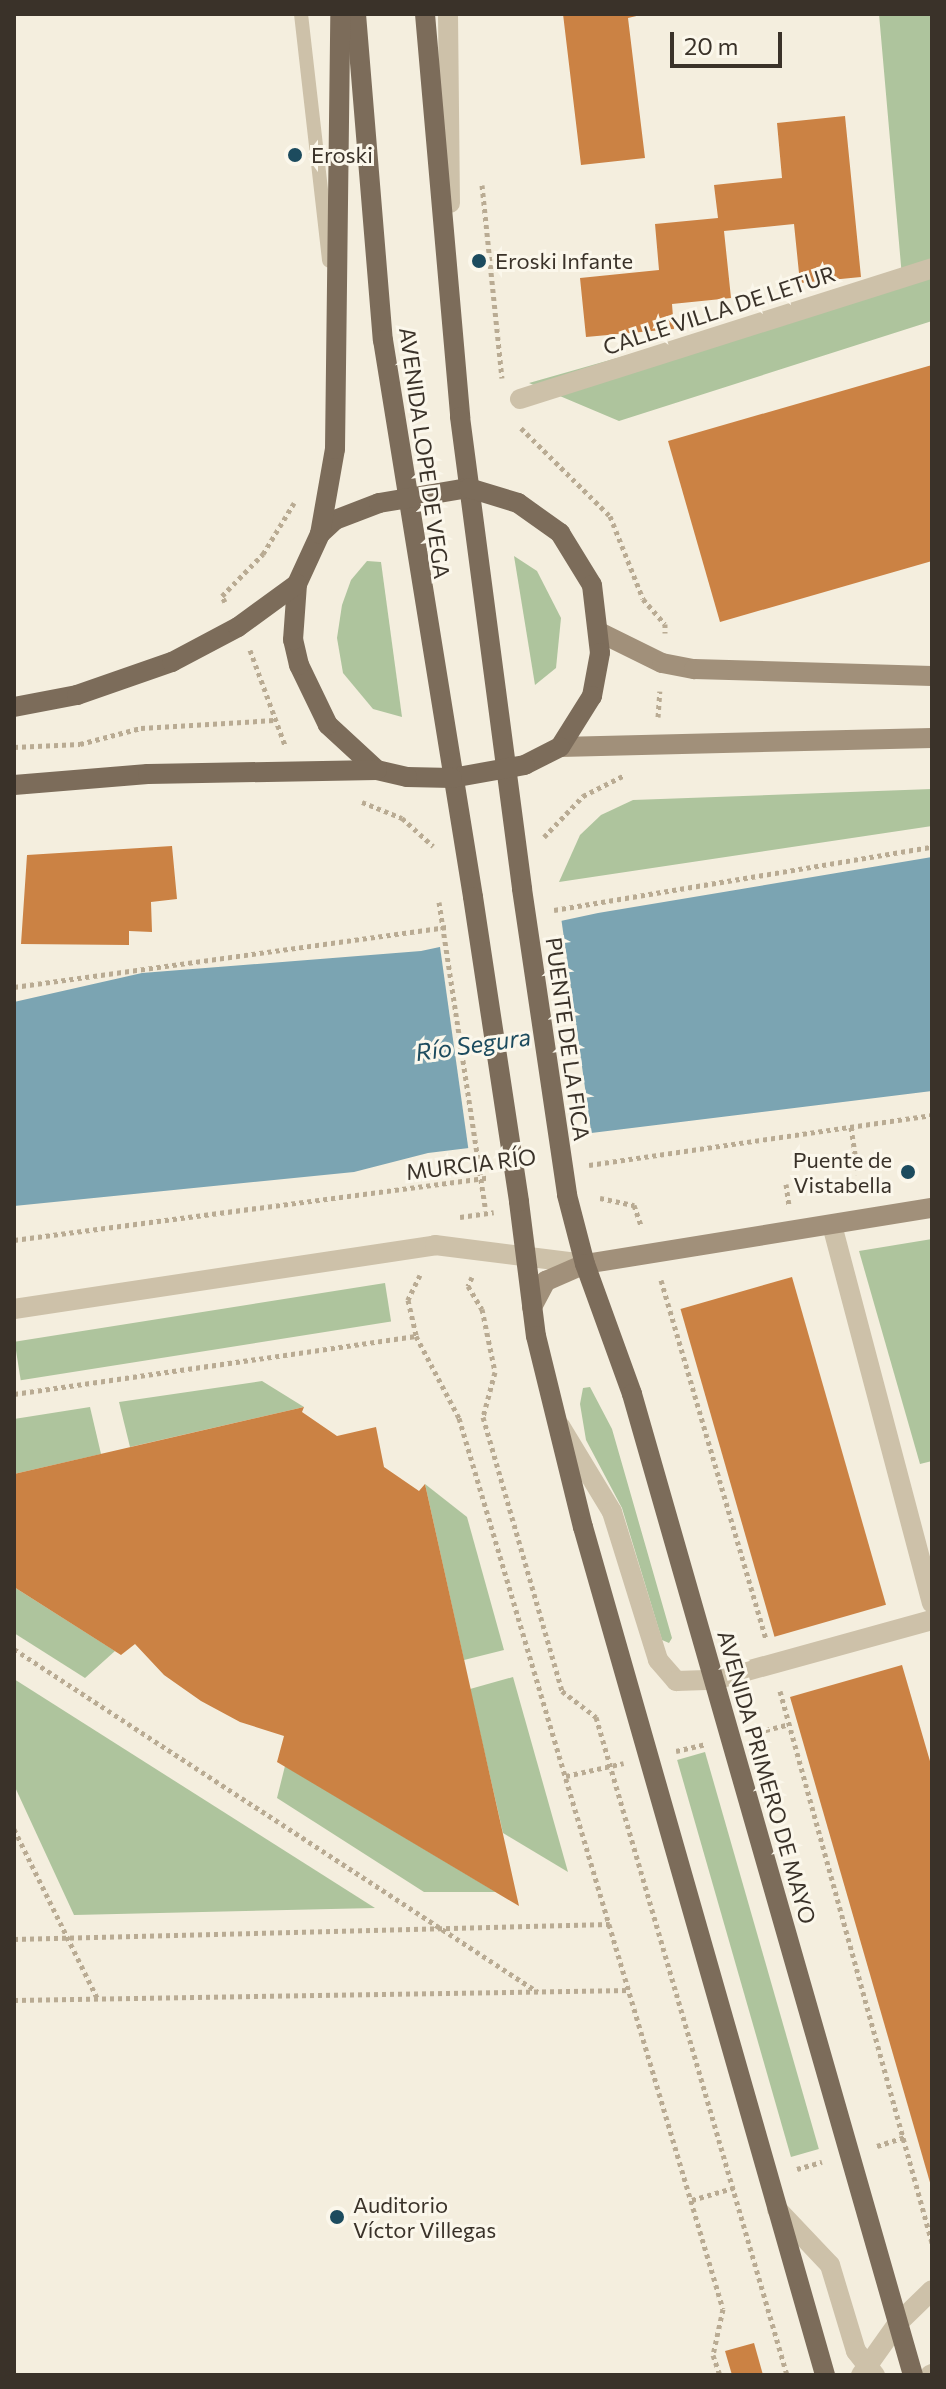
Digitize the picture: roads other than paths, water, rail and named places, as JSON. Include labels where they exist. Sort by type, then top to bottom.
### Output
[{"type":"main road","points":[[340,14],[335,449],[320,534],[297,584],[293,640],[304,681],[336,734],[377,770]]},
{"type":"main road","name":"AVENIDA LOPE DE VEGA","points":[[356,14],[383,340],[405,498],[473,897],[525,1256]]},
{"type":"main road","name":"AVENIDA LOPE DE VEGA","points":[[425,14],[451,331],[522,889]]},
{"type":"main road","points":[[320,534],[357,510],[405,498],[469,488],[518,503],[560,533],[592,585],[599,632],[599,674],[592,696],[560,747]]},
{"type":"main road","points":[[14,707],[77,695],[172,662],[238,627],[297,584]]},
{"type":"main road","points":[[599,632],[662,663],[694,669],[932,676]]},
{"type":"main road","points":[[14,785],[178,773],[377,770],[407,777],[452,778],[507,769],[560,747],[932,738]]},
{"type":"main road","name":"PUENTE DE LA FICA","points":[[522,889],[568,1197]]},
{"type":"main road","name":"AVENIDA PRIMERO DE MAYO","points":[[568,1197],[585,1264],[625,1373],[913,2375]]},
{"type":"main road","points":[[532,1307],[546,1281],[585,1264],[932,1208]]},
{"type":"main road","points":[[525,1256],[532,1307],[556,1419],[825,2375]]},
{"type":"street","points":[[448,14],[451,331]]},
{"type":"street","name":"CALLE VILLA DE LETUR","points":[[520,399],[932,268]]},
{"type":"street","points":[[832,1225],[932,1603]]},
{"type":"street","points":[[14,1309],[435,1245],[585,1264]]},
{"type":"street","points":[[556,1419],[612,1512],[662,1668],[684,1683],[714,1680],[774,1665],[932,1620]]},
{"type":"street","points":[[777,2209],[830,2265],[856,2351],[867,2372]]},
{"type":"street","points":[[867,2372],[898,2323],[932,2288]]},
{"type":"street","points":[[891,2299],[932,2288]]},
{"type":"lane","points":[[301,14],[335,311]]},
{"type":"water","name":"Río Segura","points":[[932,857],[932,1091],[428,1153],[354,1172],[14,1206],[14,1002],[142,973],[421,951],[598,913]]},
{"type":"place","name":"Eroski","points":[[295,155]]},
{"type":"place","name":"Eroski Infante","points":[[479,261]]},
{"type":"place","name":"Puente de Vistabella","points":[[908,1172]]},
{"type":"place","name":"Auditorio Víctor Villegas","points":[[337,2217]]}]
